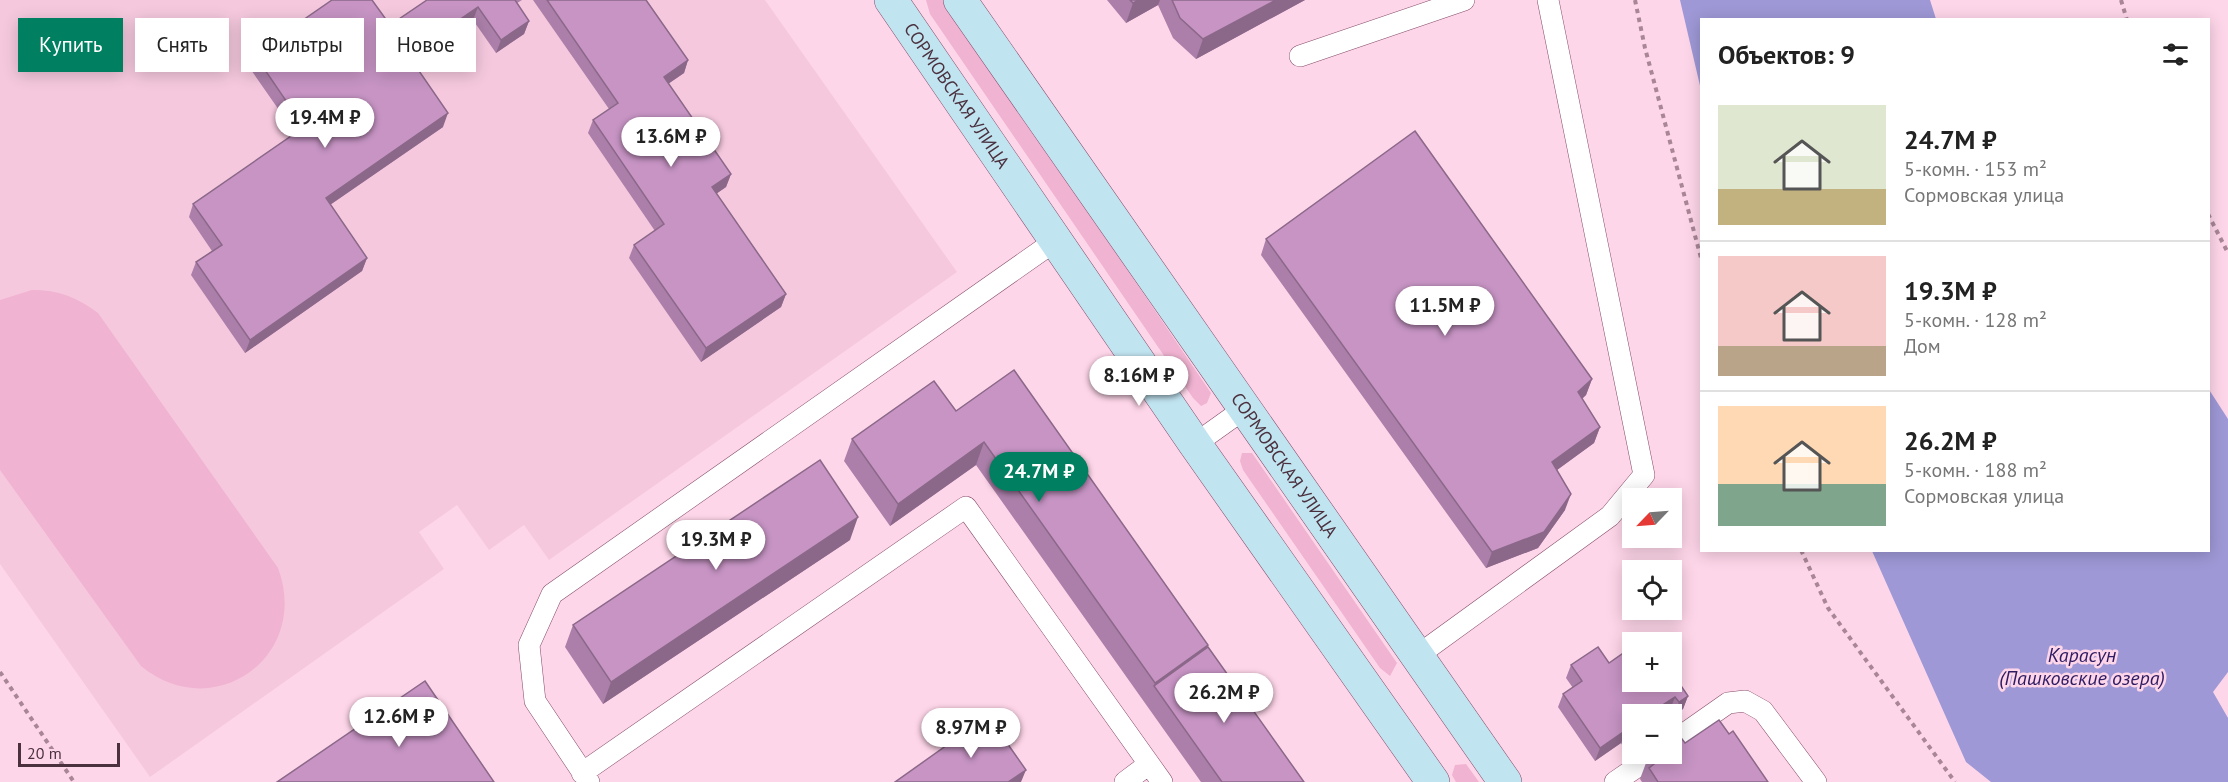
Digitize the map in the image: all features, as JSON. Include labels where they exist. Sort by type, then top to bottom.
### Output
[{"type":"main road","name":"СОРМОВСКАЯ УЛИЦА","points":[[891,0],[1195,444],[1432,782]]},
{"type":"main road","name":"СОРМОВСКАЯ УЛИЦА","points":[[960,0],[1504,782]]},
{"type":"lane","points":[[1300,56],[1464,0]]},
{"type":"lane","points":[[1417,656],[1610,516],[1644,475],[1548,0]]},
{"type":"lane","points":[[1056,242],[552,594],[529,645],[535,701],[585,778],[966,507],[1162,782]]},
{"type":"lane","points":[[1195,444],[1244,409]]},
{"type":"lane","points":[[1682,735],[1728,703],[1745,701],[1763,711],[1816,782]]},
{"type":"lane","points":[[1125,782],[1149,764]]},
{"type":"lane","points":[[1616,782],[1641,764]]},
{"type":"path","points":[[1635,0],[1645,48],[1700,254]]},
{"type":"path","points":[[2121,0],[2126,18]]},
{"type":"path","points":[[2210,218],[2228,253]]},
{"type":"path","points":[[1802,552],[1828,608],[1954,782]]},
{"type":"path","points":[[0,672],[74,782]]},
{"type":"shaded area","points":[[0,0],[765,0],[957,272],[549,560],[524,525],[489,550],[457,505],[419,532],[444,569],[150,777],[0,564]]},
{"type":"shaded area","points":[[926,0],[944,0],[1211,393],[1207,403],[1201,406],[1193,398],[930,14]]},
{"type":"shaded area","points":[[32,290],[50,291],[67,296],[98,313],[278,568],[285,600],[281,629],[268,654],[249,672],[225,685],[198,688],[169,683],[141,666],[0,470],[0,300]]},
{"type":"shaded area","points":[[1242,453],[1252,453],[1397,663],[1390,676],[1380,668],[1243,470],[1240,461]]},
{"type":"shaded area","points":[[1466,764],[1479,782],[1456,782],[1452,775],[1455,765]]},
{"type":"water","points":[[1680,0],[1930,0],[1936,18],[1700,18],[1700,86]]},
{"type":"water","name":"Карасун (Пашковские озера)","points":[[2210,391],[2228,419],[2228,672],[2213,692],[2228,718],[2228,782],[1991,782],[1966,762],[1872,552],[2210,552]]},
{"type":"building","points":[[332,0],[372,0],[385,18],[376,18],[376,72],[420,72],[448,113],[326,198],[367,258],[250,340],[196,262],[222,245],[193,204],[304,127],[266,72],[364,72],[364,18],[306,18]]},
{"type":"building","points":[[427,0],[515,0],[529,21],[501,40],[478,7],[462,18],[400,18]]},
{"type":"building","points":[[547,0],[646,0],[688,60],[664,77],[731,174],[712,187],[786,294],[706,348],[634,245],[664,224],[593,120],[618,103]]},
{"type":"building","points":[[1172,0],[1276,0],[1203,39],[1180,18]]},
{"type":"building","points":[[1415,131],[1592,379],[1578,392],[1600,427],[1552,462],[1571,494],[1544,532],[1492,552],[1266,239]]},
{"type":"building","points":[[1014,370],[1208,645],[1155,683],[984,442],[898,504],[852,439],[934,381],[956,411]]},
{"type":"building","points":[[820,460],[858,517],[611,682],[573,625]]},
{"type":"building","points":[[1208,647],[1304,782],[1222,782],[1154,686]]},
{"type":"building","points":[[1598,647],[1609,663],[1622,654],[1622,692],[1682,692],[1682,687],[1688,696],[1679,702],[1675,697],[1664,704],[1622,704],[1622,733],[1600,748],[1563,694],[1582,681],[1571,665]]},
{"type":"building","points":[[425,681],[494,782],[277,782]]},
{"type":"building","points":[[988,716],[1026,770],[1008,782],[895,782]]},
{"type":"building","points":[[1719,720],[1729,734],[1733,731],[1768,782],[1658,782],[1649,768],[1654,764],[1682,764],[1682,739],[1685,743]]}]
